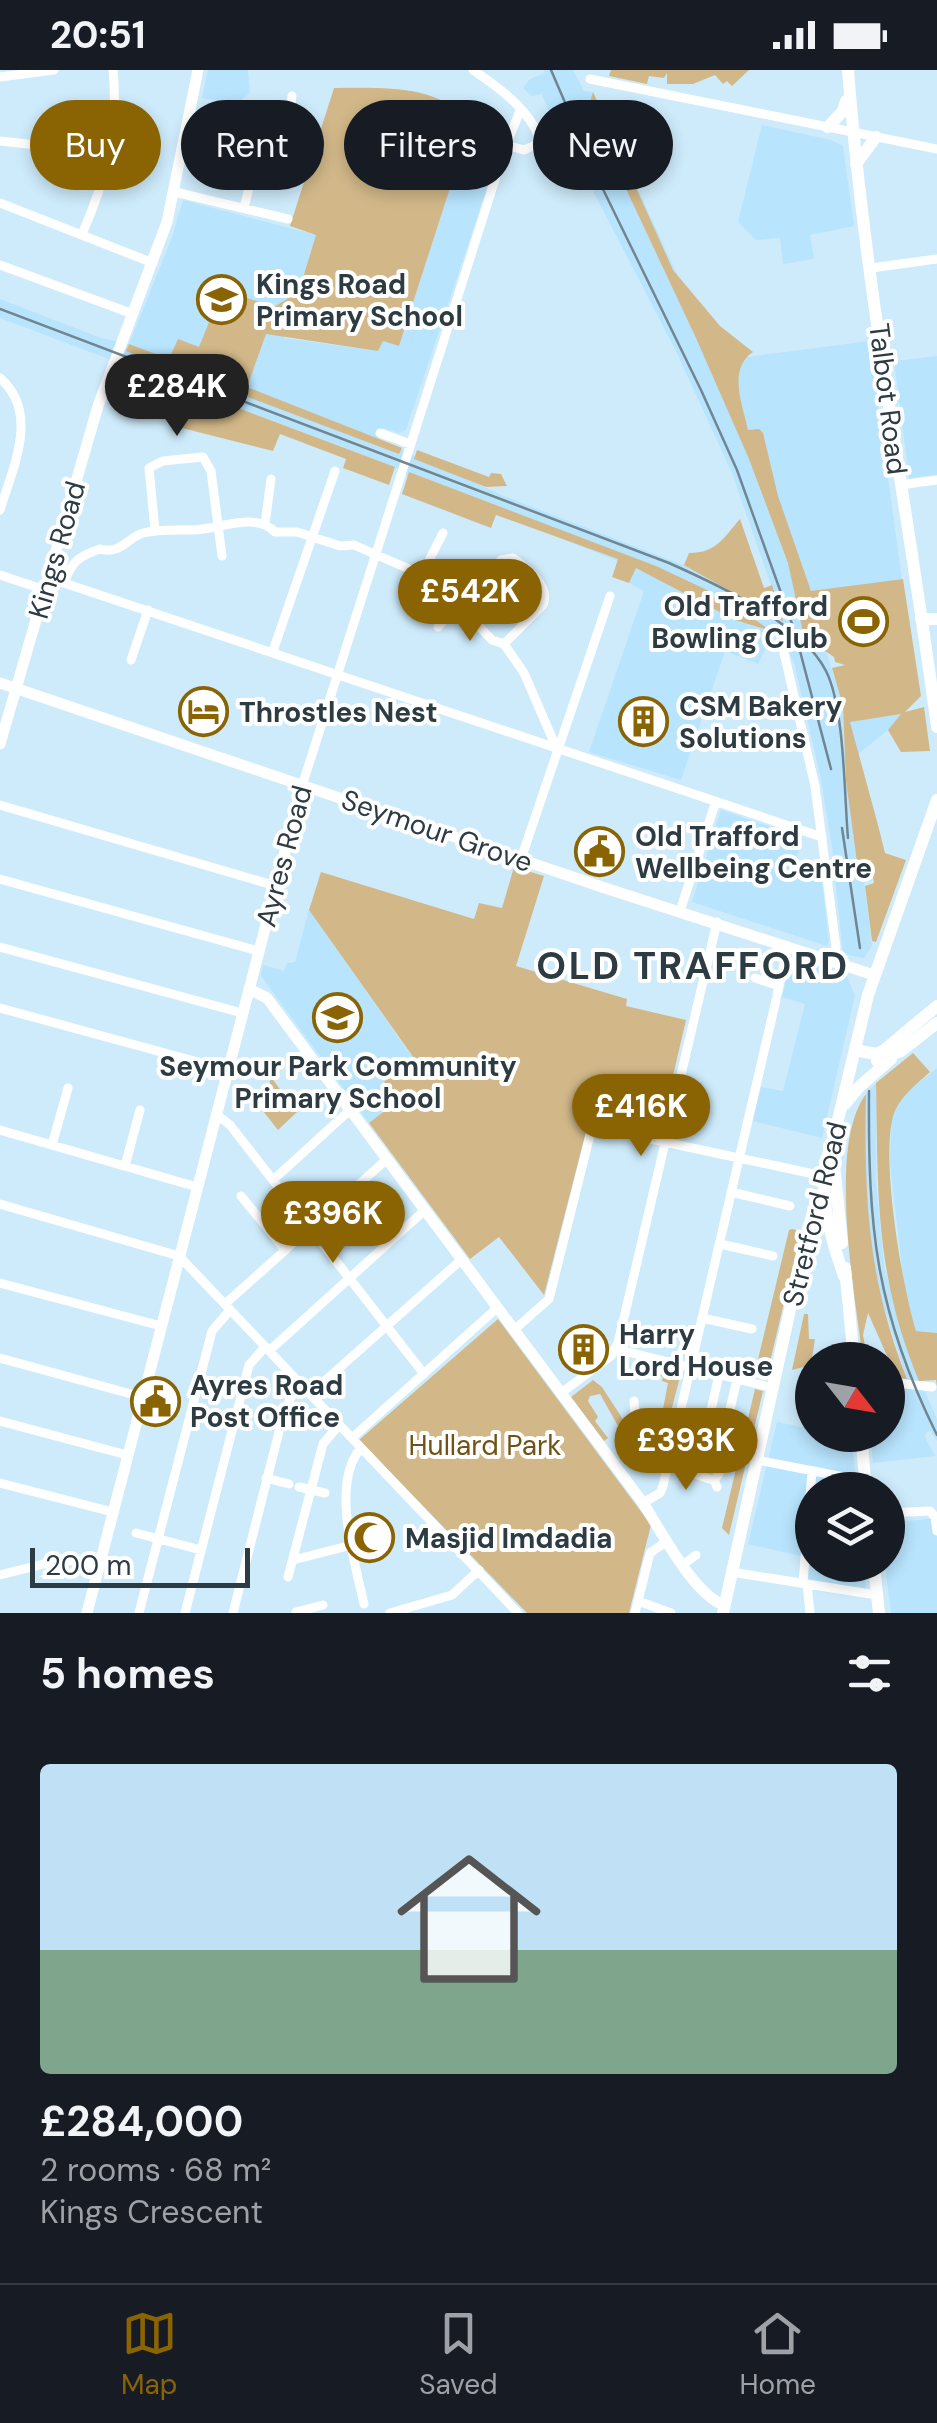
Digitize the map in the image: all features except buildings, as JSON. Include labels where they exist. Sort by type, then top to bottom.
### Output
[{"type":"main road","name":"Kings Road","points":[[0,744],[110,372],[153,263],[175,192],[198,70]]},
{"type":"main road","name":"Talbot Road","points":[[848,70],[852,133],[899,485],[937,727]]},
{"type":"main road","points":[[828,127],[843,112],[849,92]]},
{"type":"main road","points":[[856,164],[876,137]]},
{"type":"main road","points":[[921,619],[937,619]]},
{"type":"main road","points":[[929,671],[930,641],[937,630]]},
{"type":"main road","name":"Seymour Grove","points":[[0,683],[874,975]]},
{"type":"main road","name":"Ayres Road","points":[[87,1613],[302,786]]},
{"type":"main road","points":[[937,800],[874,975],[855,1050],[860,1058],[875,1062],[937,1023]]},
{"type":"main road","points":[[248,990],[266,997],[707,1595],[724,1609]]},
{"type":"main road","points":[[841,1108],[937,1006]]},
{"type":"main road","points":[[864,1009],[866,1036],[877,1046],[896,1048]]},
{"type":"main road","name":"Stretford Road","points":[[724,1609],[811,1220],[824,1201],[823,1176],[833,1152],[855,1050]]},
{"type":"main road","points":[[828,1220],[833,1152]]},
{"type":"main road","points":[[833,1152],[852,1342]]},
{"type":"main road","points":[[824,1201],[844,1276]]},
{"type":"main road","points":[[805,1255],[816,1228],[828,1220]]},
{"type":"main road","points":[[876,1582],[879,1613]]},
{"type":"street","points":[[0,77],[54,70]]},
{"type":"street","points":[[113,70],[116,100]]},
{"type":"street","points":[[473,70],[512,100],[536,125],[543,146],[524,150],[513,147]]},
{"type":"street","points":[[590,79],[937,149]]},
{"type":"street","points":[[291,94],[291,100]]},
{"type":"street","name":"Ayres Road","points":[[513,128],[520,110]]},
{"type":"street","points":[[0,140],[30,143]]},
{"type":"street","points":[[82,234],[100,190]]},
{"type":"street","points":[[244,208],[248,190]]},
{"type":"street","name":"Ayres Road","points":[[302,786],[492,190]]},
{"type":"street","points":[[175,192],[288,219]]},
{"type":"street","points":[[0,203],[153,263]]},
{"type":"street","points":[[871,268],[937,258]]},
{"type":"street","points":[[0,265],[133,314]]},
{"type":"street","points":[[0,378],[17,398],[22,424],[0,510]]},
{"type":"street","points":[[380,433],[410,445]]},
{"type":"street","points":[[155,530],[149,468],[158,462],[203,457],[208,462],[222,556]]},
{"type":"street","points":[[273,652],[335,471]]},
{"type":"street","points":[[266,524],[271,480]]},
{"type":"street","points":[[899,485],[937,480]]},
{"type":"street","points":[[65,582],[69,568],[80,557],[100,548],[107,551],[127,545],[136,536],[155,530],[187,531],[237,522],[266,524],[275,532],[312,536],[340,546],[354,545],[422,574],[450,592],[492,640],[504,644],[527,679],[557,748]]},
{"type":"street","points":[[422,574],[443,533]]},
{"type":"street","points":[[438,626],[501,560],[513,558],[545,589],[546,600],[504,644]]},
{"type":"street","points":[[0,575],[47,584],[65,582],[822,837]]},
{"type":"street","points":[[522,859],[610,596]]},
{"type":"street","points":[[130,660],[148,610]]},
{"type":"street","points":[[784,653],[807,746],[822,837],[835,938],[834,962]]},
{"type":"street","points":[[680,911],[716,802]]},
{"type":"street","points":[[0,805],[276,886]]},
{"type":"street","points":[[0,879],[258,951]]},
{"type":"street","points":[[560,1394],[616,1350],[716,922]]},
{"type":"street","points":[[642,1503],[662,1491],[788,946]]},
{"type":"street","points":[[0,947],[242,1013]]},
{"type":"street","points":[[755,978],[778,993]]},
{"type":"street","points":[[0,1008],[228,1070]]},
{"type":"street","points":[[52,1145],[68,1088]]},
{"type":"street","points":[[125,1166],[140,1110]]},
{"type":"street","points":[[272,1180],[350,1110]]},
{"type":"street","points":[[216,1114],[230,1125],[424,1374]]},
{"type":"street","points":[[514,1330],[548,1299],[591,1131],[599,1128],[823,1176]]},
{"type":"street","points":[[0,1130],[198,1186]]},
{"type":"street","points":[[139,1613],[212,1331],[228,1307],[285,1250],[386,1160]]},
{"type":"street","points":[[732,1192],[790,1206]]},
{"type":"street","points":[[0,1204],[179,1256],[518,1613]]},
{"type":"street","points":[[244,1204],[285,1250]]},
{"type":"street","points":[[185,1613],[249,1365],[425,1210]]},
{"type":"street","points":[[720,1244],[773,1256]]},
{"type":"street","points":[[310,1394],[461,1260]]},
{"type":"street","points":[[0,1283],[161,1326]]},
{"type":"street","points":[[352,1438],[497,1308]]},
{"type":"street","points":[[702,1318],[752,1329]]},
{"type":"street","points":[[616,1350],[774,1388]]},
{"type":"street","points":[[0,1358],[142,1397]]},
{"type":"street","points":[[719,1375],[708,1423],[712,1429],[722,1431],[726,1427],[738,1379]]},
{"type":"street","points":[[233,1613],[286,1405],[301,1384]]},
{"type":"street","points":[[905,1384],[932,1387]]},
{"type":"street","points":[[634,1401],[635,1414],[676,1423]]},
{"type":"street","points":[[650,1418],[650,1434],[658,1445]]},
{"type":"street","points":[[0,1420],[127,1455]]},
{"type":"street","points":[[288,1578],[323,1444],[340,1425]]},
{"type":"street","points":[[361,1448],[354,1457],[344,1498],[362,1604]]},
{"type":"street","points":[[756,1460],[819,1472]]},
{"type":"street","points":[[668,1462],[683,1466],[696,1477],[716,1480]]},
{"type":"street","points":[[810,1613],[805,1583],[812,1470]]},
{"type":"street","points":[[266,1478],[344,1498]]},
{"type":"street","points":[[0,1482],[113,1512]]},
{"type":"street","points":[[905,1512],[932,1514],[937,1531]]},
{"type":"street","points":[[136,1533],[201,1550]]},
{"type":"street","points":[[636,1613],[651,1550],[667,1541]]},
{"type":"street","points":[[293,1560],[352,1545]]},
{"type":"street","points":[[684,1564],[697,1554]]},
{"type":"street","points":[[0,1575],[64,1559],[99,1567]]},
{"type":"street","points":[[390,1613],[452,1596],[479,1570]]},
{"type":"street","points":[[731,1572],[877,1595]]},
{"type":"street","points":[[638,1602],[671,1613]]},
{"type":"street","points":[[296,1612],[316,1608]]},
{"type":"shaded area","points":[[208,70],[248,70],[250,93],[241,100],[202,98]]},
{"type":"shaded area","points":[[544,70],[573,70],[584,91],[593,92],[597,100],[544,100],[542,94],[532,96],[523,88],[530,79],[545,73]]},
{"type":"shaded area","points":[[762,125],[843,146],[854,226],[810,235],[814,259],[783,264],[780,238],[756,240],[738,222]]},
{"type":"shaded area","points":[[449,190],[486,190],[406,430],[399,433],[383,428],[378,439],[504,496],[683,565],[686,562],[777,602],[732,473],[676,351],[593,191],[638,190],[717,361],[869,341],[902,579],[808,593],[843,706],[846,781],[858,871],[865,870],[864,861],[869,861],[872,881],[864,883],[872,946],[864,958],[843,954],[821,779],[794,662],[771,631],[758,664],[725,651],[681,780],[589,752],[644,591],[629,583],[635,568],[408,477],[395,467],[0,318],[0,299],[101,338],[129,344],[183,200],[316,235],[284,338],[378,351],[382,340],[399,346]]},
{"type":"shaded area","points":[[937,356],[937,475],[909,478],[894,361]]},
{"type":"shaded area","points":[[903,714],[888,730],[858,754],[849,721]]},
{"type":"shaded area","points":[[721,810],[803,838],[796,860],[820,865],[827,946],[692,902]]},
{"type":"shaded area","name":"Seymour Park Community Primary School","points":[[309,910],[410,1054],[431,1064],[429,1076],[369,1123],[261,976],[263,965],[284,971],[287,963],[295,962]]},
{"type":"shaded area","points":[[802,960],[847,976],[855,996],[822,1138],[753,1121],[761,1087],[783,1091],[805,1004],[782,997],[789,966]]},
{"type":"shaded area","points":[[937,1068],[937,1333],[916,1331],[905,1294],[890,1164],[891,1121],[897,1106],[905,1094]]},
{"type":"shaded area","points":[[876,1083],[876,1180],[884,1267],[910,1358],[937,1419],[937,1441],[930,1431],[925,1437],[935,1456],[873,1463],[872,1452],[905,1452],[905,1388],[910,1388],[905,1373],[905,1342],[895,1342],[877,1286],[866,1204],[866,1094]]},
{"type":"shaded area","points":[[777,1422],[795,1426],[795,1452],[853,1452],[855,1472],[795,1472],[795,1555],[748,1544]]},
{"type":"shaded area","points":[[937,1518],[937,1613],[891,1613],[887,1582],[905,1582],[905,1521]]},
{"type":"shaded area","points":[[865,1582],[866,1592],[805,1583]]},
{"type":"green space","points":[[611,70],[749,70],[732,86],[727,81],[723,84],[715,75],[693,84],[667,84],[667,73],[664,78],[649,76],[647,84],[609,76]]},
{"type":"green space","points":[[334,88],[407,90],[440,100],[344,100],[344,190],[449,190],[399,346],[383,341],[378,351],[266,334],[247,387],[402,448],[399,454],[126,351],[129,344],[169,359],[178,339],[199,347],[214,310],[196,303],[205,284],[274,307],[287,299],[293,282],[301,284],[316,235],[290,226],[301,190],[324,190],[324,119]]},
{"type":"green space","points":[[627,190],[637,190],[673,270],[720,326],[753,352],[745,359],[739,378],[743,410],[748,430],[759,429],[763,433],[778,496],[811,591],[903,579],[921,696],[905,712],[924,707],[930,751],[901,752],[888,730],[901,714],[850,722],[885,853],[906,860],[876,942],[872,941],[865,886],[874,883],[870,860],[863,861],[864,870],[858,870],[846,781],[843,706],[832,668],[845,665],[835,662],[834,657],[804,637],[788,563],[749,459]]},
{"type":"green space","points":[[129,367],[395,467],[389,485],[343,468],[346,459],[280,434],[273,451],[174,426],[175,421],[167,418],[174,394],[128,380]]},
{"type":"green space","points":[[417,450],[489,477],[491,473],[501,474],[507,486],[486,487],[414,459]]},
{"type":"green space","points":[[409,472],[656,566],[727,600],[771,631],[735,620],[636,568],[629,583],[612,577],[618,559],[496,515],[491,528],[402,494]]},
{"type":"green space","points":[[740,519],[764,588],[772,585],[783,621],[684,565],[689,553],[713,547]]},
{"type":"green space","points":[[514,867],[544,876],[516,966],[627,999],[626,1006],[686,1020],[659,1136],[589,1120],[544,1295],[499,1237],[470,1259],[369,1123],[396,1102],[384,1082],[400,1069],[411,1080],[421,1068],[309,910],[321,872],[474,919],[479,903],[502,908]]},
{"type":"green space","points":[[913,1053],[930,1072],[894,1113],[890,1167],[900,1256],[916,1331],[937,1333],[937,1387],[936,1380],[919,1381],[894,1306],[879,1198],[876,1083]]},
{"type":"green space","points":[[271,1077],[297,1112],[278,1130],[263,1111]]},
{"type":"green space","points":[[866,1094],[871,1239],[894,1342],[881,1342],[868,1313],[864,1342],[861,1342],[847,1222],[848,1148],[854,1118]]},
{"type":"green space","points":[[792,1229],[801,1231],[766,1379],[754,1376]]},
{"type":"green space","points":[[804,1314],[808,1314],[809,1339],[815,1342],[798,1342]]},
{"type":"green space","name":"Hullard Park","points":[[498,1319],[651,1525],[629,1613],[527,1613],[359,1440]]},
{"type":"green space","points":[[644,1365],[676,1372],[680,1377],[670,1415],[662,1414],[668,1383],[662,1381],[663,1377],[642,1372]]},
{"type":"green space","points":[[593,1380],[624,1421],[618,1426],[600,1394],[590,1396],[588,1401],[598,1417],[595,1421],[608,1438],[604,1441],[571,1397]]},
{"type":"green space","points":[[755,1389],[763,1391],[729,1535],[722,1528]]},
{"type":"tram line","points":[[551,70],[598,179],[737,470],[795,632],[831,769]]},
{"type":"tram line","points":[[0,309],[669,563],[756,607],[798,637],[826,671],[840,729],[848,838]]},
{"type":"tram line","points":[[842,828],[860,948]]},
{"type":"tram line","points":[[869,1091],[870,1185],[879,1268],[900,1348],[937,1435]]},
{"type":"place","name":"Kings Road Primary School","points":[[221,300]]},
{"type":"place","name":"Old Trafford Bowling Club","points":[[863,622]]},
{"type":"place","name":"Throstles Nest","points":[[204,712]]},
{"type":"place","name":"CSM Bakery Solutions","points":[[644,722]]},
{"type":"place","name":"Old Trafford Wellbeing Centre","points":[[600,852]]},
{"type":"place","name":"Seymour Park Community Primary School","points":[[338,1018]]},
{"type":"place","name":"Harry Lord House","points":[[584,1350]]},
{"type":"place","name":"Ayres Road Post Office","points":[[155,1401]]},
{"type":"place","name":"Masjid Imdadia","points":[[370,1538]]},
{"type":"district","name":"OLD TRAFFORD","points":[[693,966]]}]
